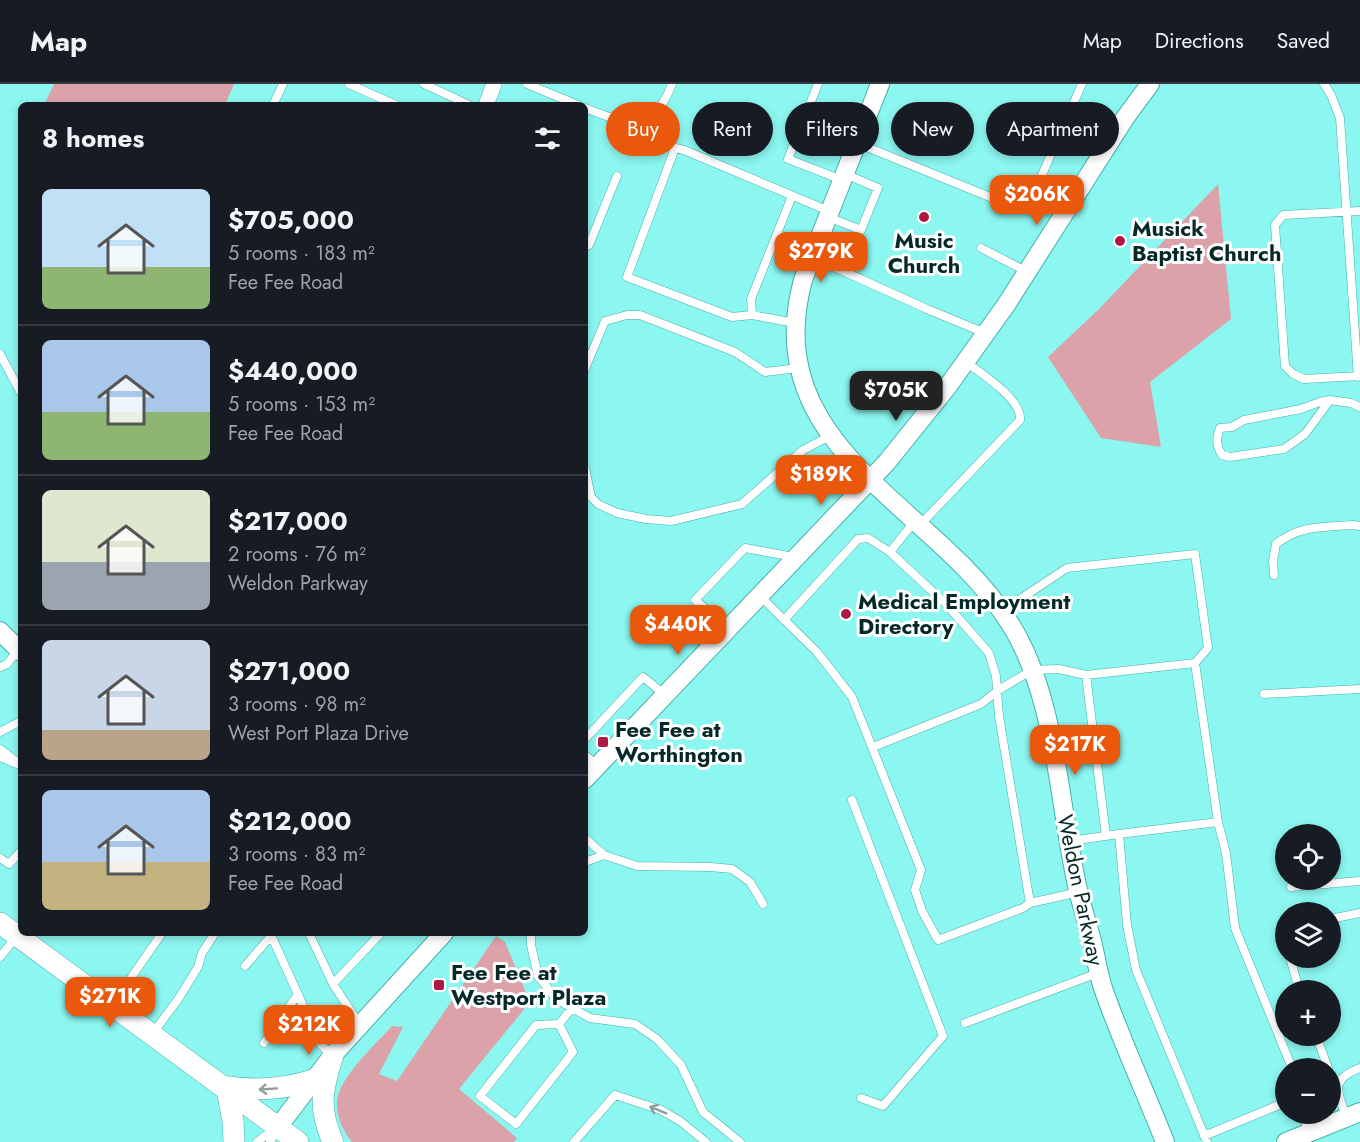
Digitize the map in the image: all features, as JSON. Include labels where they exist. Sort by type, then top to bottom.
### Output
[{"type":"main road","points":[[0,923],[18,932]]},
{"type":"main road","points":[[23,936],[224,1088],[274,1135],[298,1142]]},
{"type":"main road","points":[[333,1055],[326,1076],[322,1102],[326,1126],[333,1142]]},
{"type":"main road","points":[[224,1088],[243,1090],[293,1087],[313,1080]]},
{"type":"main road","points":[[224,1088],[233,1120],[234,1142]]},
{"type":"street","points":[[487,102],[494,84]]},
{"type":"street","name":"Weldon Parkway","points":[[873,102],[880,84]]},
{"type":"street","points":[[589,767],[665,695],[871,480],[966,362],[1029,272],[1125,118],[1150,84]]},
{"type":"street","name":"Weldon Parkway","points":[[851,156],[811,257],[797,301],[795,323],[799,368],[810,402],[830,436],[871,480],[994,598],[1018,635],[1046,715],[1079,892],[1103,987],[1165,1142]]},
{"type":"street","points":[[0,631],[18,647]]},
{"type":"street","points":[[274,1135],[333,1055],[441,936]]},
{"type":"street","points":[[1286,1142],[1353,1115]]},
{"type":"lane","points":[[274,102],[283,84]]},
{"type":"lane","points":[[349,84],[389,102]]},
{"type":"lane","points":[[424,84],[463,102]]},
{"type":"lane","points":[[527,84],[571,102]]},
{"type":"lane","points":[[588,109],[631,123],[644,120],[657,110],[672,84]]},
{"type":"lane","points":[[795,323],[752,315],[732,317],[627,277],[675,148],[792,196],[861,230],[878,188],[788,159],[818,84]]},
{"type":"lane","points":[[879,152],[1017,208],[1027,209],[1082,84]]},
{"type":"lane","points":[[1324,84],[1340,118],[1347,212],[1359,377],[1304,379],[1293,374],[1285,366],[1275,225],[1283,215],[1347,212],[1360,211]]},
{"type":"lane","points":[[588,245],[617,176]]},
{"type":"lane","points":[[752,315],[751,299],[792,196]]},
{"type":"lane","points":[[981,248],[1029,272]]},
{"type":"lane","points":[[811,257],[986,333]]},
{"type":"lane","points":[[588,362],[605,321],[627,315],[640,315],[735,352],[765,372],[799,368]]},
{"type":"lane","points":[[0,354],[18,387]]},
{"type":"lane","points":[[890,552],[1020,420],[1021,413],[1015,401],[966,362]]},
{"type":"lane","points":[[1330,400],[1305,434],[1284,449],[1230,457],[1222,455],[1218,448],[1216,440],[1221,428],[1232,427],[1244,420],[1301,409],[1330,400],[1351,403],[1360,407]]},
{"type":"lane","points":[[588,482],[591,497],[598,504],[617,513],[671,521],[742,504],[803,450],[830,436]]},
{"type":"lane","points":[[1274,575],[1273,561],[1276,544],[1287,535],[1302,529],[1360,526]]},
{"type":"lane","points":[[784,620],[858,539],[868,538],[890,552],[947,605],[989,653],[996,676],[999,716],[1030,903]]},
{"type":"lane","points":[[729,628],[695,600],[744,548],[797,558]]},
{"type":"lane","points":[[873,747],[981,704],[997,691],[1032,670],[1059,669],[1086,675],[1195,663],[1208,648],[1195,554],[1067,568],[1002,611]]},
{"type":"lane","points":[[760,596],[817,652],[852,697],[921,870],[915,890],[922,911],[938,940],[1023,908],[1030,903],[1079,892]]},
{"type":"lane","points":[[0,667],[7,664],[18,651]]},
{"type":"lane","points":[[1195,663],[1236,928],[1288,1058]]},
{"type":"lane","points":[[1086,675],[1106,836]]},
{"type":"lane","points":[[588,736],[643,677],[665,695]]},
{"type":"lane","points":[[1264,694],[1360,689]]},
{"type":"lane","points":[[0,732],[18,723]]},
{"type":"lane","points":[[0,748],[18,763]]},
{"type":"lane","points":[[0,757],[18,765]]},
{"type":"lane","points":[[852,800],[943,1036],[883,1106],[861,1098]]},
{"type":"lane","points":[[1069,842],[1218,822]]},
{"type":"lane","points":[[1119,834],[1127,925],[1136,970],[1205,1139],[1275,1107]]},
{"type":"lane","points":[[588,841],[604,855],[637,866],[732,869],[750,882],[763,904]]},
{"type":"lane","points":[[0,858],[9,864],[18,854]]},
{"type":"lane","points":[[588,861],[604,855]]},
{"type":"lane","points":[[1341,883],[1360,881]]},
{"type":"lane","points":[[1341,917],[1360,913]]},
{"type":"lane","points":[[0,957],[18,934]]},
{"type":"lane","points":[[112,1005],[160,936]]},
{"type":"lane","points":[[152,1035],[198,967],[202,953],[212,936]]},
{"type":"lane","points":[[244,966],[268,936]]},
{"type":"lane","points":[[271,936],[321,1045],[333,1055]]},
{"type":"lane","points":[[310,936],[333,984],[360,1024]]},
{"type":"lane","points":[[333,984],[378,936]]},
{"type":"lane","points":[[531,936],[538,976],[556,999],[590,1018],[634,1024],[657,1039],[681,1065],[703,1112],[740,1142]]},
{"type":"lane","points":[[964,1023],[1099,973]]},
{"type":"lane","points":[[264,1043],[298,994]]},
{"type":"lane","points":[[559,1024],[573,1052],[516,1124],[480,1096],[536,1025],[559,1024],[572,1008]]},
{"type":"lane","points":[[1341,1078],[1360,1068]]},
{"type":"lane","points":[[574,1142],[615,1095],[661,1110],[681,1121],[706,1142]]},
{"type":"lane","points":[[1341,1097],[1353,1115]]},
{"type":"lane","points":[[1306,1124],[1307,1134]]},
{"type":"lane","points":[[257,1142],[274,1135]]},
{"type":"shaded area","points":[[54,84],[234,84],[226,102],[45,102]]},
{"type":"shaded area","points":[[1218,184],[1231,319],[1150,382],[1161,447],[1101,438],[1048,357],[1099,309]]},
{"type":"shaded area","points":[[496,936],[505,942],[530,1002],[459,1089],[517,1138],[514,1142],[352,1142],[341,1124],[337,1108],[339,1093],[351,1072],[392,1026],[403,1027],[379,1074],[397,1081]]},
{"type":"place","name":"Music Church","points":[[924,217]]},
{"type":"place","name":"Musick Baptist Church","points":[[1120,241]]},
{"type":"place","name":"Medical Employment Directory","points":[[846,614]]},
{"type":"place","name":"Fee Fee at Worthington","points":[[603,742]]},
{"type":"place","name":"Fee Fee at Westport Plaza","points":[[439,985]]}]
